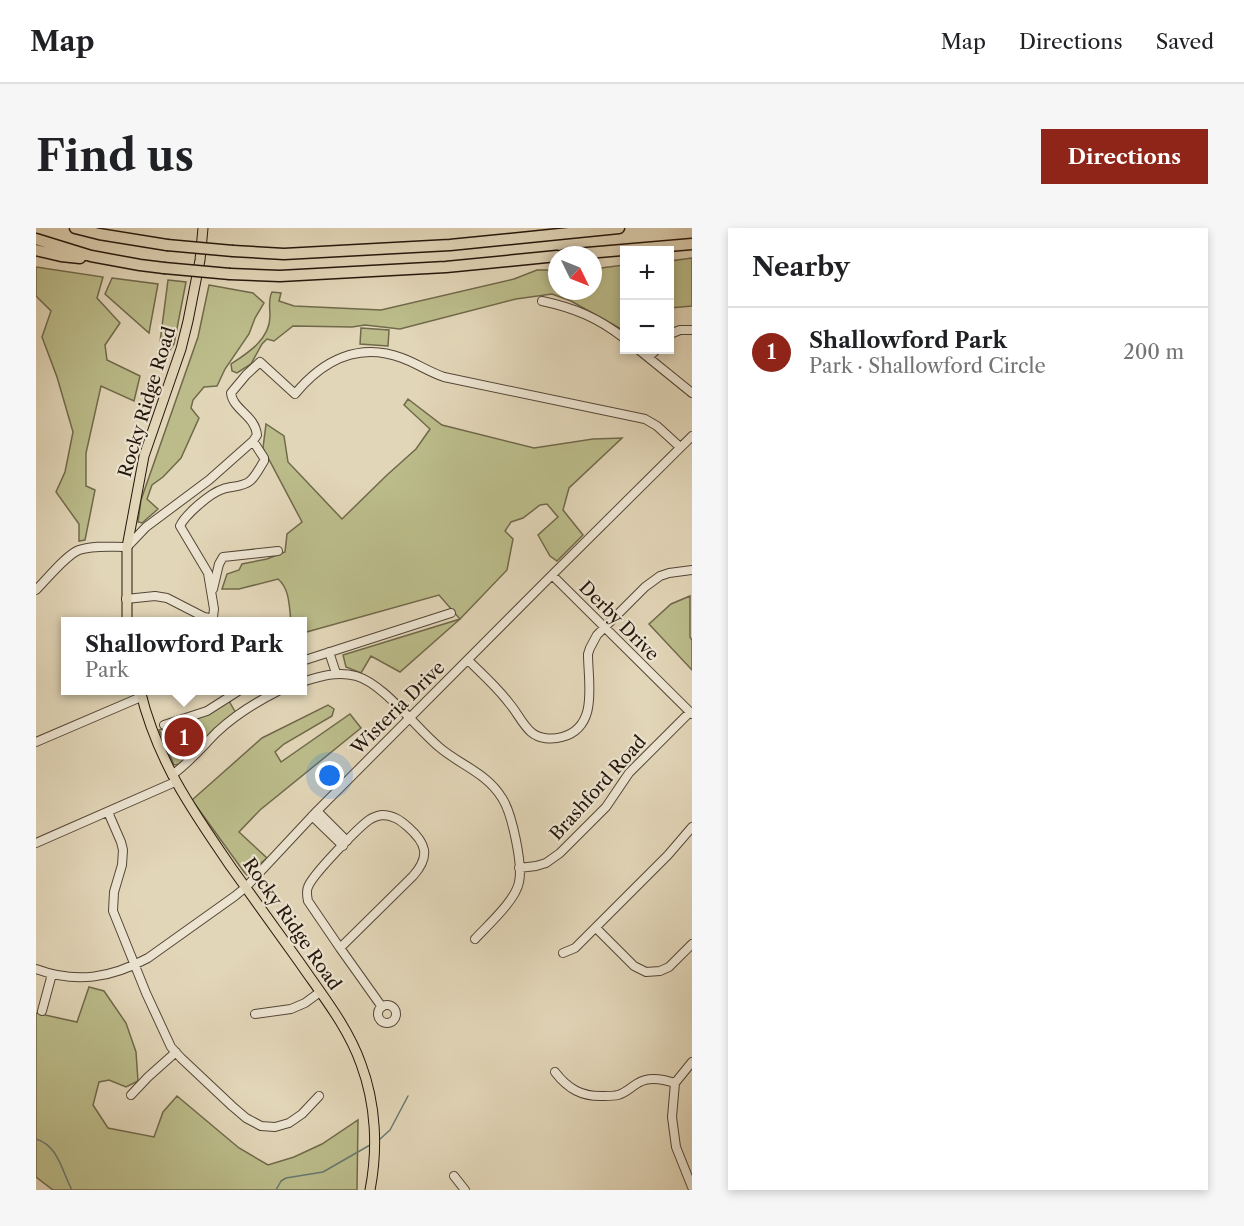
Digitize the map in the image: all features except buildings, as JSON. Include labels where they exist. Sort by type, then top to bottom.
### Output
[{"type":"highway","points":[[75,228],[167,245],[284,254],[450,245],[619,228]]},
{"type":"highway","points":[[89,228],[114,236]]},
{"type":"highway","points":[[36,239],[91,256],[126,263]]},
{"type":"highway","points":[[602,252],[692,244]]},
{"type":"highway","points":[[36,250],[61,256],[164,268],[280,276],[422,269],[548,257]]},
{"type":"main road","name":"Rocky Ridge Road","points":[[127,617],[127,547],[144,456],[181,349],[200,260],[203,228]]},
{"type":"main road","name":"Rocky Ridge Road","points":[[140,695],[152,733],[173,778],[201,824],[343,1026],[356,1052],[365,1074],[375,1129],[370,1190]]},
{"type":"street","points":[[542,301],[565,306],[595,319],[620,335]]},
{"type":"street","points":[[674,332],[692,330]]},
{"type":"street","points":[[38,585],[70,555],[79,550],[96,547],[127,547],[146,528],[209,480],[253,441],[257,435],[255,425],[232,399],[231,393],[260,362],[295,394],[316,371],[332,361],[364,352],[376,352],[402,358],[447,377],[645,419],[657,426],[680,447]]},
{"type":"street","points":[[645,354],[692,393]]},
{"type":"street","points":[[649,357],[652,354]]},
{"type":"street","name":"Wisteria Drive","points":[[36,969],[73,978],[112,974],[134,965],[162,948],[246,887],[315,814],[692,436]]},
{"type":"street","points":[[213,617],[214,609],[208,573],[180,526],[183,520],[211,495],[222,489],[250,481],[264,461],[253,441]]},
{"type":"street","points":[[212,594],[219,564],[223,557],[278,551]]},
{"type":"street","points":[[468,660],[506,699],[531,732],[543,738],[569,735],[579,728],[588,712],[590,699],[588,654],[592,642],[637,594],[653,581],[669,573],[692,570]]},
{"type":"street","name":"Derby Drive","points":[[552,575],[691,713]]},
{"type":"street","points":[[126,599],[155,596],[167,598],[204,617]]},
{"type":"street","points":[[307,660],[451,613]]},
{"type":"street","points":[[328,652],[336,673]]},
{"type":"street","points":[[307,680],[336,673],[356,676],[375,685],[442,749],[489,781],[506,804],[511,818],[520,880],[517,891],[509,903],[475,939]]},
{"type":"street","points":[[36,742],[138,695]]},
{"type":"street","points":[[164,725],[207,711],[232,695]]},
{"type":"street","points":[[36,843],[108,812],[173,778],[224,726],[271,695]]},
{"type":"street","name":"Brashford Road","points":[[519,868],[537,866],[560,853],[606,807],[629,773],[691,713]]},
{"type":"street","points":[[108,812],[123,850],[112,912],[162,1030],[176,1052],[246,1118],[261,1126],[275,1127],[289,1123],[302,1114],[319,1096]]},
{"type":"street","points":[[315,814],[345,844]]},
{"type":"street","points":[[340,948],[419,869],[425,856],[420,839],[399,820],[389,815],[370,819],[314,875],[307,891],[308,901],[340,948],[382,1007]]},
{"type":"street","points":[[563,953],[575,948],[596,928],[668,855],[692,826]]},
{"type":"street","points":[[596,928],[634,966],[646,972],[660,971],[669,967],[692,944]]},
{"type":"street","points":[[42,1011],[52,974]]},
{"type":"street","points":[[255,1014],[291,1009],[305,1003],[320,992]]},
{"type":"street","points":[[131,1095],[176,1052]]},
{"type":"street","points":[[692,1062],[675,1083],[672,1117],[676,1147],[692,1187]]},
{"type":"street","points":[[555,1072],[564,1083],[573,1089],[595,1096],[618,1095],[650,1079],[664,1079],[675,1083]]},
{"type":"street","points":[[454,1176],[465,1190]]},
{"type":"green space","points":[[692,258],[692,306],[674,308],[674,260]]},
{"type":"green space","points":[[620,266],[620,328],[568,300],[602,300],[602,268]]},
{"type":"green space","points":[[36,267],[103,277],[97,298],[120,323],[105,345],[107,360],[140,376],[134,401],[101,386],[86,453],[86,486],[95,490],[85,540],[79,541],[79,524],[56,492],[65,472],[73,432],[57,377],[42,337],[51,311],[36,296]]},
{"type":"green space","points":[[537,270],[548,270],[548,295],[516,299],[400,329],[365,325],[352,327],[293,326],[274,341],[267,339],[251,364],[237,373],[232,371],[231,364],[257,344],[266,332],[272,292],[281,293],[279,301],[294,306],[381,310],[514,279]]},
{"type":"green space","points":[[112,278],[158,284],[149,333],[105,294]]},
{"type":"green space","points":[[168,280],[186,282],[174,344],[170,350],[160,342]]},
{"type":"green space","points":[[209,285],[253,293],[264,303],[249,334],[225,369],[217,386],[204,387],[193,400],[191,408],[199,418],[181,458],[152,485],[147,499],[158,509],[142,523],[138,522],[141,500],[198,337]]},
{"type":"green space","points":[[361,328],[389,330],[388,346],[360,344]]},
{"type":"green space","points":[[408,399],[442,425],[534,448],[593,439],[622,438],[569,488],[563,510],[583,535],[557,561],[550,556],[538,535],[558,517],[547,504],[540,505],[523,518],[511,522],[505,531],[513,539],[507,570],[460,619],[439,595],[307,632],[307,617],[291,617],[287,593],[278,579],[239,589],[222,589],[227,574],[239,570],[242,564],[267,559],[285,552],[287,534],[302,522],[263,448],[266,424],[284,436],[288,462],[342,519],[416,449],[430,429],[404,405]]},
{"type":"green space","points":[[690,596],[692,670],[649,624],[671,604]]},
{"type":"green space","points":[[460,619],[400,672],[371,656],[361,673],[346,667],[343,655]]},
{"type":"green space","points":[[229,701],[237,715],[214,729],[180,764],[174,765],[159,730],[207,714]]},
{"type":"green space","points":[[328,705],[334,709],[332,716],[284,744],[275,752],[281,762],[350,714],[361,728],[260,810],[239,832],[267,858],[247,875],[192,800],[262,738]]},
{"type":"green space","points":[[89,987],[104,991],[126,1023],[136,1052],[138,1081],[126,1087],[109,1080],[99,1082],[93,1105],[108,1128],[154,1137],[163,1112],[177,1096],[239,1148],[268,1165],[294,1157],[322,1144],[358,1120],[357,1190],[53,1190],[36,1177],[36,1013],[77,1022]]},
{"type":"waterway","points":[[379,1140],[390,1130],[408,1096]]},
{"type":"waterway","points":[[36,1139],[44,1142],[55,1153],[72,1190]]},
{"type":"waterway","points":[[276,1190],[281,1181],[286,1178],[323,1172],[370,1145]]},
{"type":"place","name":"Shallowford Park","points":[[184,737]]}]
